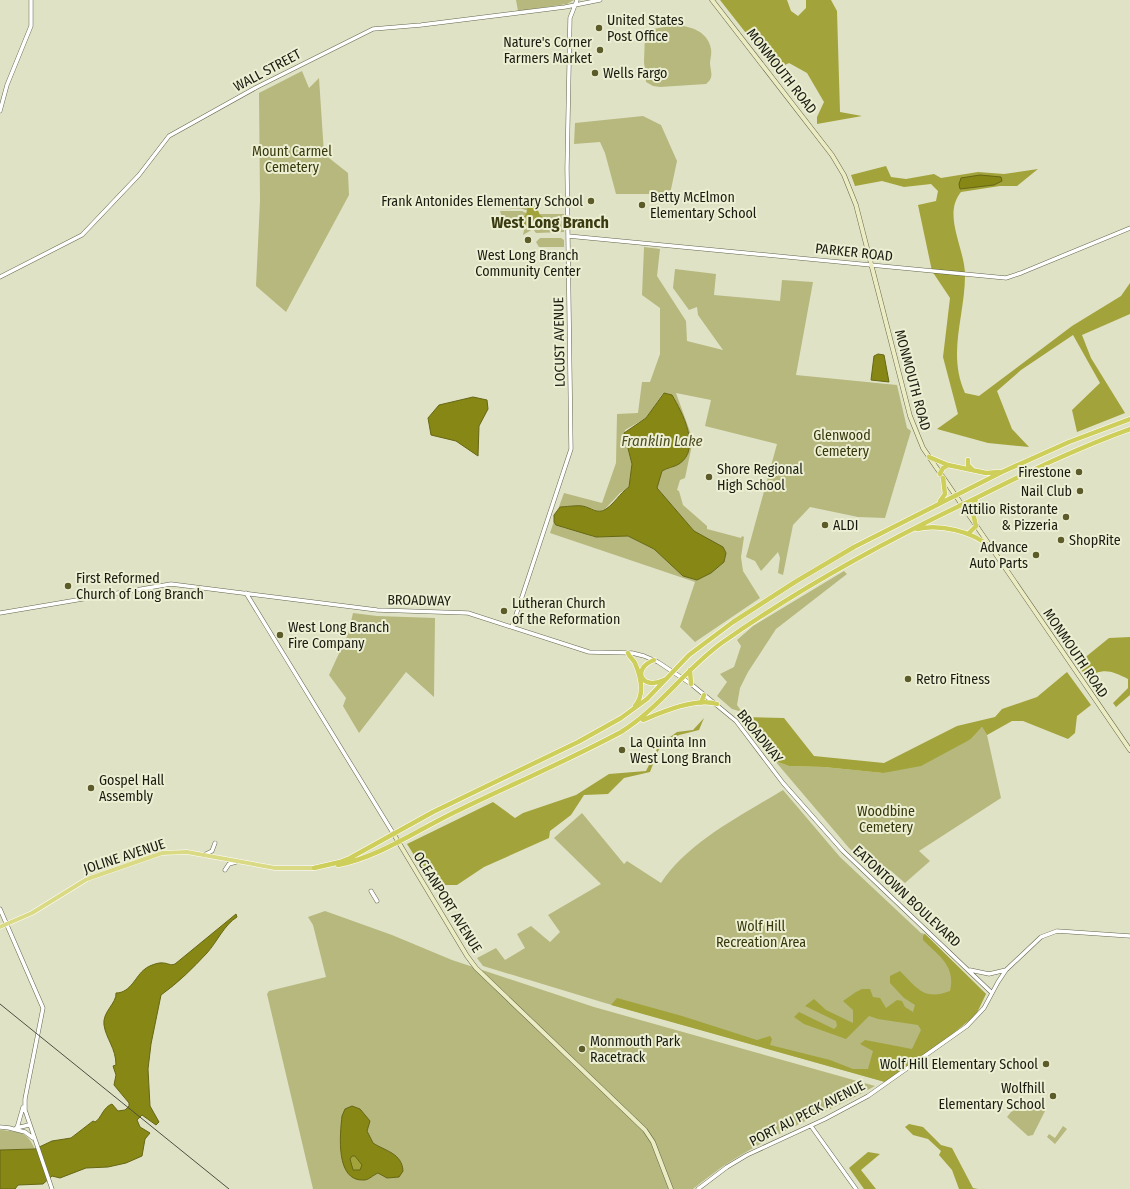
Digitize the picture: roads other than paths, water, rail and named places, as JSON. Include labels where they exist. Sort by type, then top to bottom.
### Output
[{"type":"highway","points":[[314,868],[340,862],[393,833],[585,739],[631,711],[647,699],[693,652],[758,605],[854,547],[936,504],[1002,472],[1069,442],[1130,419]]},
{"type":"highway","points":[[639,721],[690,670],[722,643],[780,604],[852,561],[1029,471],[1130,429]]},
{"type":"highway","points":[[929,458],[948,465],[974,471],[986,473],[1002,472]]},
{"type":"highway","points":[[968,460],[968,465],[974,471]]},
{"type":"highway","points":[[936,504],[945,494],[942,476],[943,468],[948,465]]},
{"type":"highway","points":[[968,534],[976,526],[972,508],[973,502],[979,496]]},
{"type":"highway","points":[[911,530],[932,526],[968,534],[980,539],[990,547]]},
{"type":"highway","points":[[628,653],[635,663],[642,687],[640,697],[631,711]]},
{"type":"highway","points":[[654,660],[645,664],[642,668],[644,680],[654,684],[667,678]]},
{"type":"highway","points":[[690,670],[691,684]]},
{"type":"highway","points":[[701,703],[704,695]]},
{"type":"highway","points":[[314,868],[353,862],[398,842],[453,813],[599,744],[639,721],[669,710],[701,703],[709,702],[717,704]]},
{"type":"main road","name":"MONMOUTH ROAD","points":[[712,0],[794,104],[839,166],[856,205],[910,416],[919,441],[929,458],[956,495],[990,547],[1130,750]]},
{"type":"main road","name":"OCEANPORT AVENUE","points":[[393,833],[476,968],[645,1130],[653,1142],[671,1189]]},
{"type":"main road","name":"JOLINE AVENUE","points":[[0,927],[32,913],[74,885],[92,877],[162,853],[180,851],[286,869],[314,868]]},
{"type":"street","points":[[0,111],[7,85],[31,26],[31,0]]},
{"type":"street","name":"LOCUST AVENUE","points":[[512,627],[571,449],[568,236],[569,28],[570,15],[577,0]]},
{"type":"street","name":"WALL STREET","points":[[0,277],[82,235],[139,175],[168,137],[176,131],[257,87],[373,29],[415,26],[575,6],[600,0]]},
{"type":"street","name":"PARKER ROAD","points":[[568,236],[1006,278],[1130,228]]},
{"type":"street","name":"BROADWAY","points":[[1,612],[171,584],[377,610],[465,612],[589,652],[638,654],[654,660],[691,684],[717,704],[740,725],[783,783]]},
{"type":"street","name":"OCEANPORT AVENUE","points":[[246,593],[393,833]]},
{"type":"street","name":"EATONTOWN BOULEVARD","points":[[783,783],[843,851],[992,992]]},
{"type":"street","points":[[203,855],[210,852],[215,843]]},
{"type":"street","points":[[225,870],[229,864],[238,862]]},
{"type":"street","points":[[371,891],[377,900]]},
{"type":"street","points":[[0,909],[43,1008],[25,1099],[17,1128]]},
{"type":"street","points":[[969,970],[989,974],[1006,970],[1037,940],[1052,932],[1066,931],[1130,936]]},
{"type":"street","name":"PORT AU PECK AVENUE","points":[[698,1189],[737,1161],[811,1126],[872,1094],[967,1026],[984,1008],[1006,970]]},
{"type":"street","points":[[25,1099],[25,1113],[52,1189]]},
{"type":"street","points":[[0,1127],[17,1128],[29,1125]]},
{"type":"street","points":[[811,1126],[856,1189]]},
{"type":"street","points":[[9,1128],[26,1132],[35,1142]]},
{"type":"water","points":[[980,175],[1001,177],[1002,181],[994,185],[960,189],[959,184],[961,178]]},
{"type":"water","points":[[878,354],[884,355],[889,382],[871,380],[874,356]]},
{"type":"water","name":"Franklin Lake","points":[[664,393],[672,395],[681,411],[690,440],[686,457],[679,464],[662,471],[657,488],[694,531],[723,547],[726,553],[724,562],[711,573],[697,580],[683,576],[654,549],[628,536],[596,537],[556,525],[554,522],[554,515],[560,507],[580,506],[597,511],[603,511],[629,487],[632,464],[624,433],[646,418]]},
{"type":"water","points":[[473,397],[487,400],[488,409],[479,426],[478,456],[456,441],[431,435],[428,418],[439,405]]},
{"type":"water","points":[[236,914],[237,917],[224,929],[211,949],[185,975],[161,995],[151,1044],[148,1069],[150,1106],[159,1122],[156,1125],[142,1115],[137,1120],[140,1127],[150,1133],[145,1139],[142,1156],[126,1163],[108,1167],[86,1168],[60,1178],[52,1176],[43,1184],[18,1185],[15,1189],[0,1189],[0,1150],[35,1149],[52,1141],[71,1138],[93,1121],[95,1122],[104,1110],[112,1104],[118,1111],[125,1110],[129,1106],[129,1103],[114,1085],[116,1075],[113,1066],[116,1065],[116,1059],[104,1025],[105,1016],[116,997],[116,993],[126,990],[142,972],[149,967],[161,963],[172,965],[175,964]]},
{"type":"water","points":[[352,1106],[360,1109],[370,1121],[367,1131],[373,1143],[392,1153],[400,1160],[403,1171],[399,1177],[387,1178],[378,1173],[364,1180],[355,1179],[348,1173],[341,1156],[340,1145],[342,1116],[345,1109]],"holes":[[[352,1156],[355,1156],[362,1165],[360,1170],[353,1170],[350,1159]]]},
{"type":"railway","points":[[0,1004],[229,1189]]},
{"type":"place","name":"United States Post Office","points":[[599,28]]},
{"type":"place","name":"Nature's Corner Farmers Market","points":[[600,50]]},
{"type":"place","name":"Wells Fargo","points":[[595,73]]},
{"type":"place","name":"Frank Antonides Elementary School","points":[[591,201]]},
{"type":"place","name":"Betty McElmon Elementary School","points":[[642,205]]},
{"type":"place","name":"West Long Branch Community Center","points":[[528,240]]},
{"type":"place","name":"Firestone","points":[[1079,472]]},
{"type":"place","name":"Shore Regional High School","points":[[709,477]]},
{"type":"place","name":"Nail Club","points":[[1080,491]]},
{"type":"place","name":"Attilio Ristorante & Pizzeria","points":[[1066,517]]},
{"type":"place","name":"ALDI","points":[[825,525]]},
{"type":"place","name":"ShopRite","points":[[1061,540]]},
{"type":"place","name":"Advance Auto Parts","points":[[1036,555]]},
{"type":"place","name":"First Reformed Church of Long Branch","points":[[68,586]]},
{"type":"place","name":"Lutheran Church of the Reformation","points":[[504,611]]},
{"type":"place","name":"West Long Branch Fire Company","points":[[280,635]]},
{"type":"place","name":"Retro Fitness","points":[[908,679]]},
{"type":"place","name":"La Quinta Inn West Long Branch","points":[[622,750]]},
{"type":"place","name":"Gospel Hall Assembly","points":[[91,788]]},
{"type":"place","name":"Monmouth Park Racetrack","points":[[582,1049]]},
{"type":"place","name":"Wolf Hill Elementary School","points":[[1046,1064]]},
{"type":"place","name":"Wolfhill Elementary School","points":[[1053,1096]]},
{"type":"district","name":"West Long Branch","points":[[550,222]]},
{"type":"park label","name":"Mount Carmel Cemetery","points":[[292,160]]},
{"type":"park label","name":"Glenwood Cemetery","points":[[842,444]]},
{"type":"park label","name":"Woodbine Cemetery","points":[[886,820]]},
{"type":"park label","name":"Wolf Hill Recreation Area","points":[[761,934]]}]
